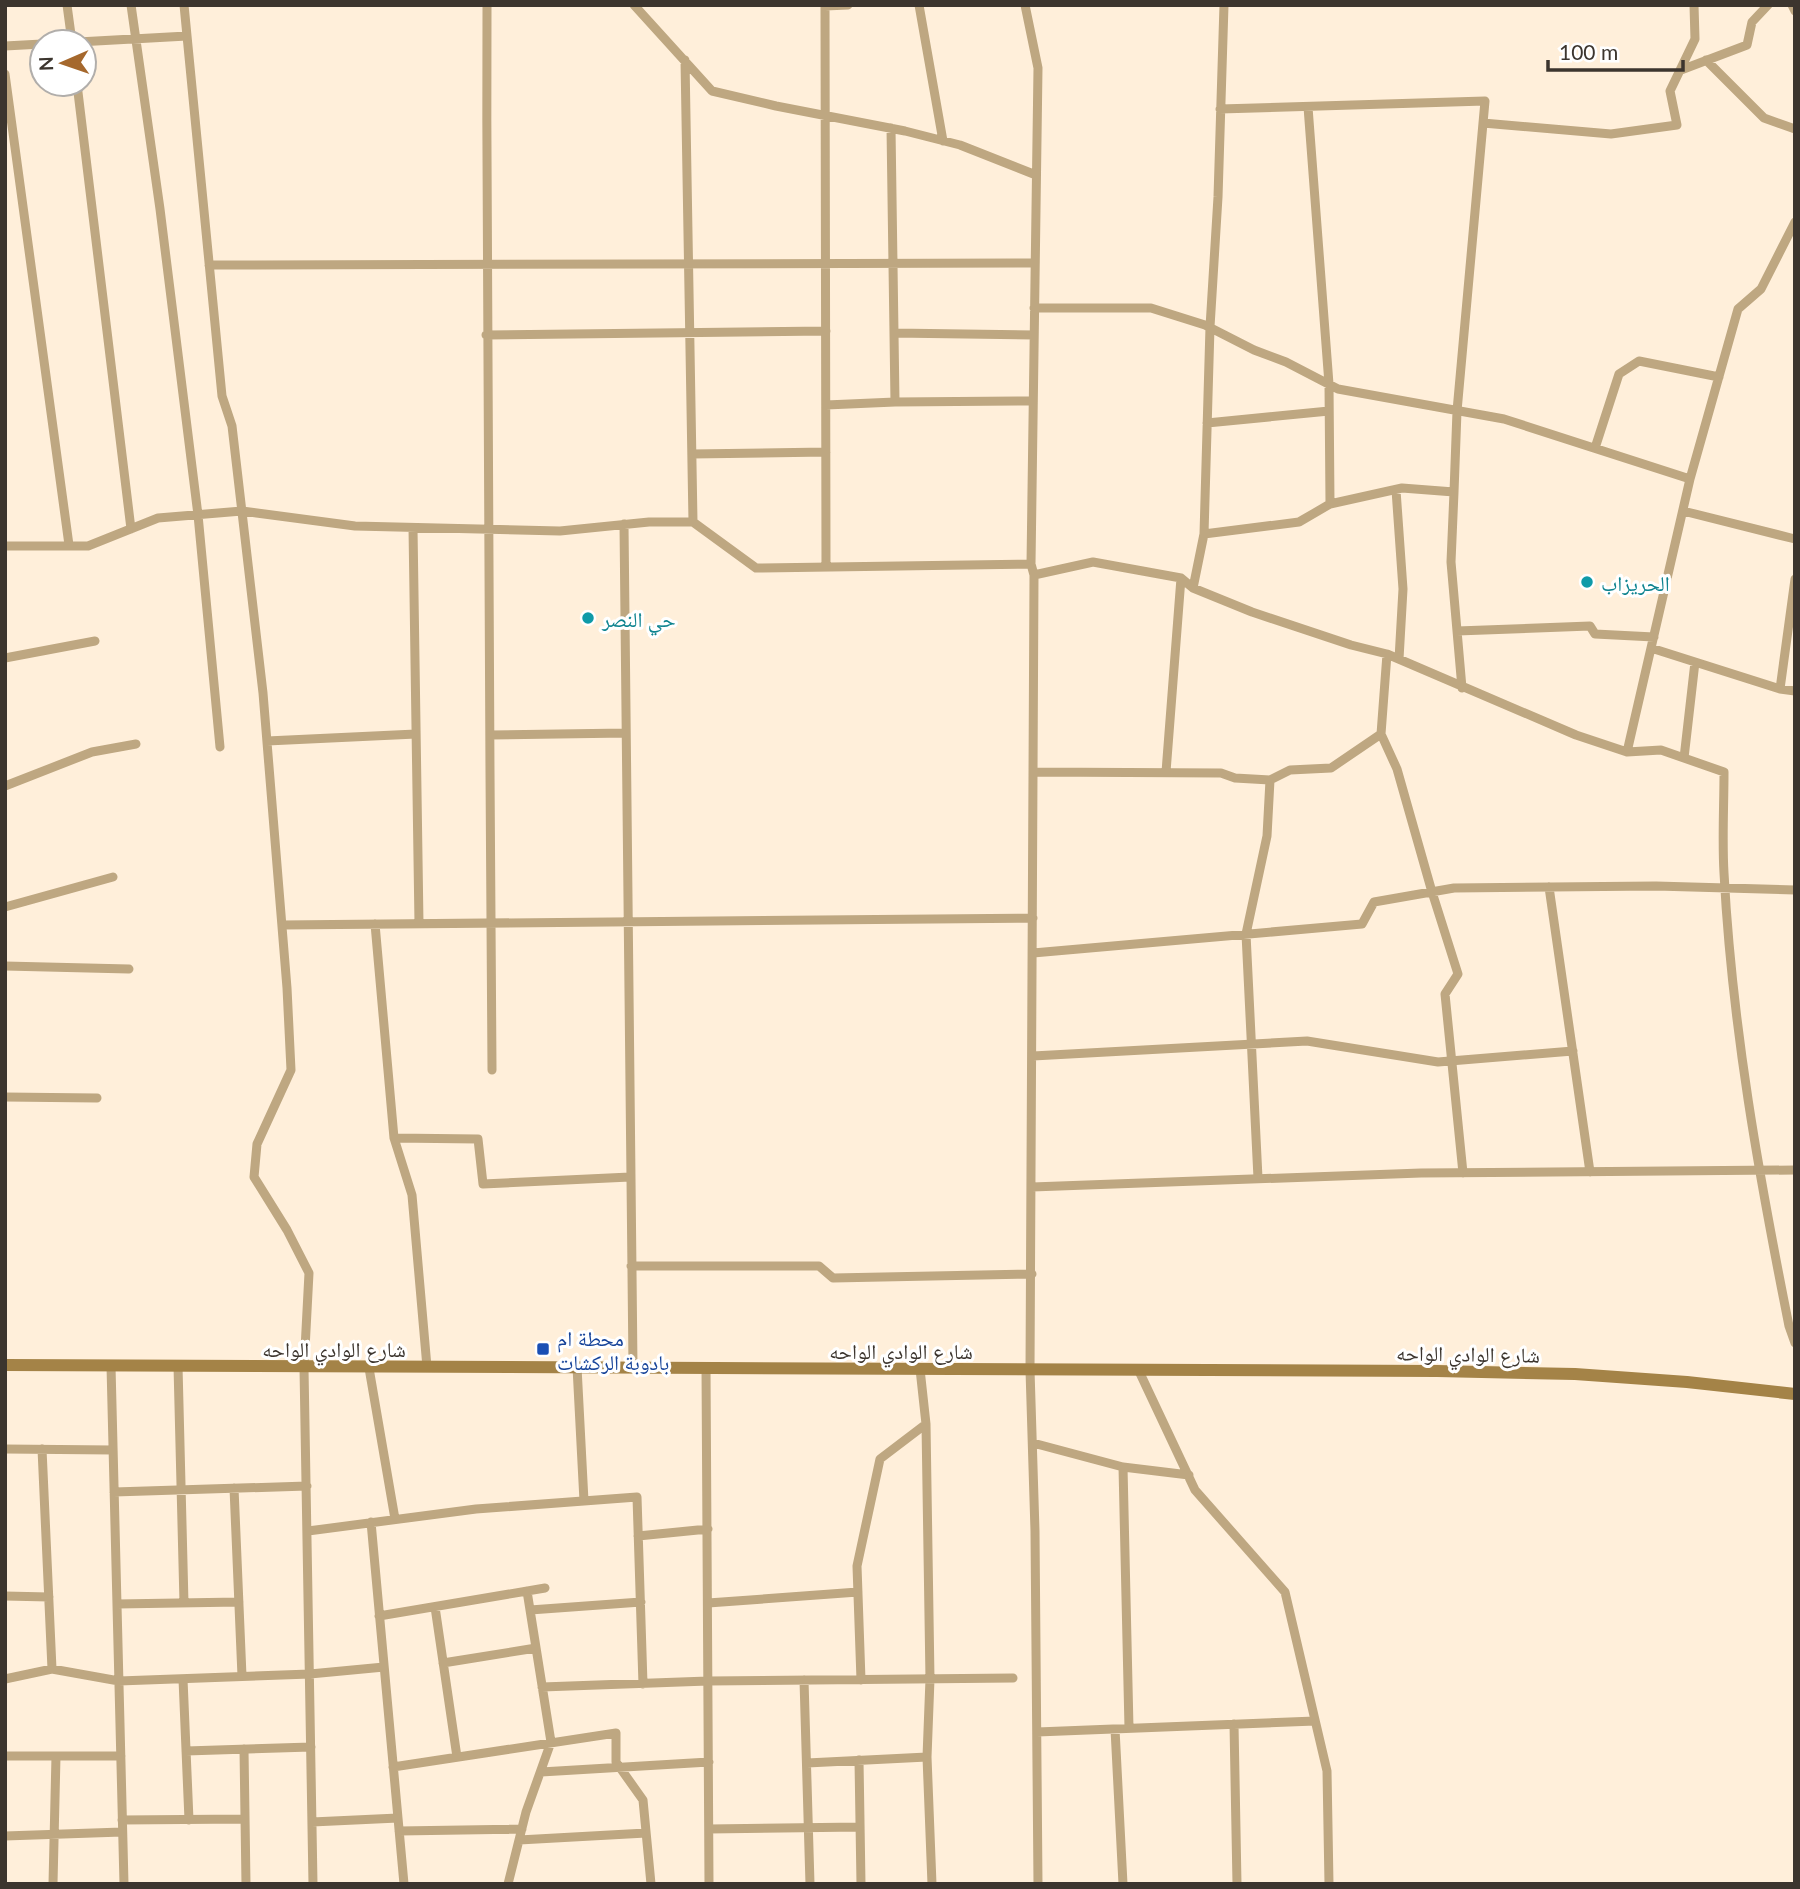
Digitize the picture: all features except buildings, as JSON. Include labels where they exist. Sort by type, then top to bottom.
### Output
[{"type":"main road","name":"شارع الوادي الواحه","points":[[5,1365],[1396,1370],[1575,1374],[1687,1382],[1795,1394]]},
{"type":"street","points":[[67,5],[70,28]]},
{"type":"street","points":[[131,5],[160,208],[198,515],[220,747]]},
{"type":"street","points":[[184,5],[222,396],[232,426],[267,741],[291,1070],[257,1144],[254,1177],[287,1230],[309,1273],[304,1368],[313,1884]]},
{"type":"street","points":[[487,5],[486,335],[492,1070]]},
{"type":"street","points":[[635,5],[712,90],[943,141],[1036,175]]},
{"type":"street","points":[[826,567],[825,6],[848,5]]},
{"type":"street","points":[[919,5],[943,141]]},
{"type":"street","points":[[1025,5],[1038,68],[1031,564],[1034,575],[1034,772],[1030,1370],[1038,1884]]},
{"type":"street","points":[[1193,588],[1204,534],[1224,5]]},
{"type":"street","points":[[1483,123],[1611,134],[1677,125],[1670,92],[1695,39],[1694,5]]},
{"type":"street","points":[[1681,69],[1747,45],[1752,22],[1768,5]]},
{"type":"street","points":[[1792,5],[1795,11]]},
{"type":"street","points":[[98,41],[187,36]]},
{"type":"street","points":[[5,46],[28,45]]},
{"type":"street","points":[[685,60],[693,522]]},
{"type":"street","points":[[1706,60],[1764,118],[1795,129]]},
{"type":"street","points":[[5,74],[69,545]]},
{"type":"street","points":[[79,98],[131,529]]},
{"type":"street","points":[[1220,110],[1485,100],[1457,411],[1451,562],[1462,688]]},
{"type":"street","points":[[1308,107],[1329,384],[1330,504]]},
{"type":"street","points":[[891,128],[895,402]]},
{"type":"street","points":[[1627,752],[1690,479],[1738,309],[1761,289],[1795,222]]},
{"type":"street","points":[[209,265],[1035,263]]},
{"type":"street","points":[[1034,308],[1151,308],[1210,327],[1338,389],[1504,419],[1690,479]]},
{"type":"street","points":[[486,335],[826,331]]},
{"type":"street","points":[[894,333],[1034,335]]},
{"type":"street","points":[[1595,448],[1619,374],[1639,361],[1719,377]]},
{"type":"street","points":[[826,405],[1033,401]]},
{"type":"street","points":[[1207,423],[1329,411]]},
{"type":"street","points":[[692,454],[826,452]]},
{"type":"street","points":[[1204,534],[1299,522],[1330,504],[1396,490],[1454,492]]},
{"type":"street","points":[[1396,490],[1403,589],[1399,659]]},
{"type":"street","points":[[5,545],[88,546],[158,518],[242,511],[355,526],[560,531],[624,524],[693,522],[756,568],[1031,564]]},
{"type":"street","points":[[1683,511],[1795,539]]},
{"type":"street","points":[[624,524],[633,1366]]},
{"type":"street","points":[[413,527],[419,923]]},
{"type":"street","points":[[1034,575],[1093,562],[1181,578],[1193,588],[1264,617],[1387,654],[1576,735],[1627,752],[1661,750],[1724,772],[1725,888],[1744,1078],[1758,1171],[1789,1326],[1795,1343]]},
{"type":"street","points":[[1166,772],[1181,578]]},
{"type":"street","points":[[1780,689],[1795,579]]},
{"type":"street","points":[[1457,631],[1590,626],[1595,634],[1654,637]]},
{"type":"street","points":[[5,658],[95,641]]},
{"type":"street","points":[[1651,648],[1780,689],[1795,691]]},
{"type":"street","points":[[1387,654],[1381,734],[1397,769],[1458,974],[1445,994],[1463,1173]]},
{"type":"street","points":[[1684,758],[1695,662]]},
{"type":"street","points":[[490,735],[626,733]]},
{"type":"street","points":[[267,741],[416,734]]},
{"type":"street","points":[[1034,772],[1221,773],[1235,778],[1270,780],[1290,770],[1331,768],[1381,734]]},
{"type":"street","points":[[5,786],[92,752],[136,744]]},
{"type":"street","points":[[1258,1178],[1246,934],[1267,836],[1270,780]]},
{"type":"street","points":[[5,907],[113,877]]},
{"type":"street","points":[[1033,953],[1362,924],[1374,902],[1454,888],[1656,886],[1795,890]]},
{"type":"street","points":[[1549,887],[1590,1172]]},
{"type":"street","points":[[282,925],[1033,918]]},
{"type":"street","points":[[374,924],[394,1138],[412,1195],[427,1367]]},
{"type":"street","points":[[5,966],[129,968]]},
{"type":"street","points":[[1032,1056],[1307,1041],[1438,1062],[1573,1051]]},
{"type":"street","points":[[5,1097],[97,1098]]},
{"type":"street","points":[[394,1138],[478,1139],[482,1184],[630,1177]]},
{"type":"street","points":[[1032,1187],[1463,1173],[1795,1170]]},
{"type":"street","points":[[631,1266],[819,1266],[833,1278],[1031,1274]]},
{"type":"street","points":[[111,1366],[124,1884]]},
{"type":"street","points":[[177,1366],[184,1602]]},
{"type":"street","points":[[577,1367],[584,1501]]},
{"type":"street","points":[[706,1367],[709,1884]]},
{"type":"street","points":[[369,1368],[395,1519]]},
{"type":"street","points":[[920,1369],[926,1424],[930,1679],[927,1757],[932,1884]]},
{"type":"street","points":[[1138,1369],[1195,1490],[1284,1592],[1327,1771],[1329,1884]]},
{"type":"street","points":[[862,1680],[858,1566],[880,1459],[926,1424]]},
{"type":"street","points":[[1033,1443],[1124,1467],[1189,1475]]},
{"type":"street","points":[[5,1449],[113,1450]]},
{"type":"street","points":[[42,1449],[52,1669]]},
{"type":"street","points":[[1124,1467],[1129,1728]]},
{"type":"street","points":[[114,1492],[307,1486]]},
{"type":"street","points":[[234,1488],[242,1676]]},
{"type":"street","points":[[308,1531],[476,1509],[637,1497],[643,1684]]},
{"type":"street","points":[[371,1522],[404,1884]]},
{"type":"street","points":[[638,1536],[708,1529]]},
{"type":"street","points":[[379,1616],[545,1588]]},
{"type":"street","points":[[509,1884],[522,1829],[551,1742],[527,1591]]},
{"type":"street","points":[[708,1603],[858,1592]]},
{"type":"street","points":[[5,1596],[49,1597]]},
{"type":"street","points":[[117,1604],[239,1602]]},
{"type":"street","points":[[530,1610],[641,1602]]},
{"type":"street","points":[[435,1607],[457,1757]]},
{"type":"street","points":[[443,1663],[536,1648]]},
{"type":"street","points":[[5,1679],[52,1669],[119,1681],[310,1674],[384,1667]]},
{"type":"street","points":[[542,1687],[708,1681],[1013,1678]]},
{"type":"street","points":[[183,1679],[189,1820]]},
{"type":"street","points":[[804,1680],[810,1884]]},
{"type":"street","points":[[1037,1732],[1315,1721]]},
{"type":"street","points":[[1234,1724],[1237,1884]]},
{"type":"street","points":[[1115,1729],[1123,1884]]},
{"type":"street","points":[[393,1767],[616,1732],[616,1762],[643,1800],[651,1884]]},
{"type":"street","points":[[186,1751],[311,1746]]},
{"type":"street","points":[[244,1749],[246,1884]]},
{"type":"street","points":[[5,1756],[121,1756]]},
{"type":"street","points":[[53,1884],[56,1756]]},
{"type":"street","points":[[807,1763],[927,1757]]},
{"type":"street","points":[[859,1760],[861,1884]]},
{"type":"street","points":[[541,1772],[709,1762]]},
{"type":"street","points":[[312,1822],[398,1818]]},
{"type":"street","points":[[122,1820],[245,1819]]},
{"type":"street","points":[[709,1829],[860,1828]]},
{"type":"street","points":[[399,1831],[522,1829]]},
{"type":"street","points":[[5,1836],[122,1832]]},
{"type":"street","points":[[519,1840],[646,1833]]},
{"type":"place","name":"الحريزاب","points":[[1587,582]]},
{"type":"place","name":"حي النصر","points":[[588,618]]},
{"type":"place","name":"محطة ام بادوبة الركشات","points":[[543,1349]]}]
